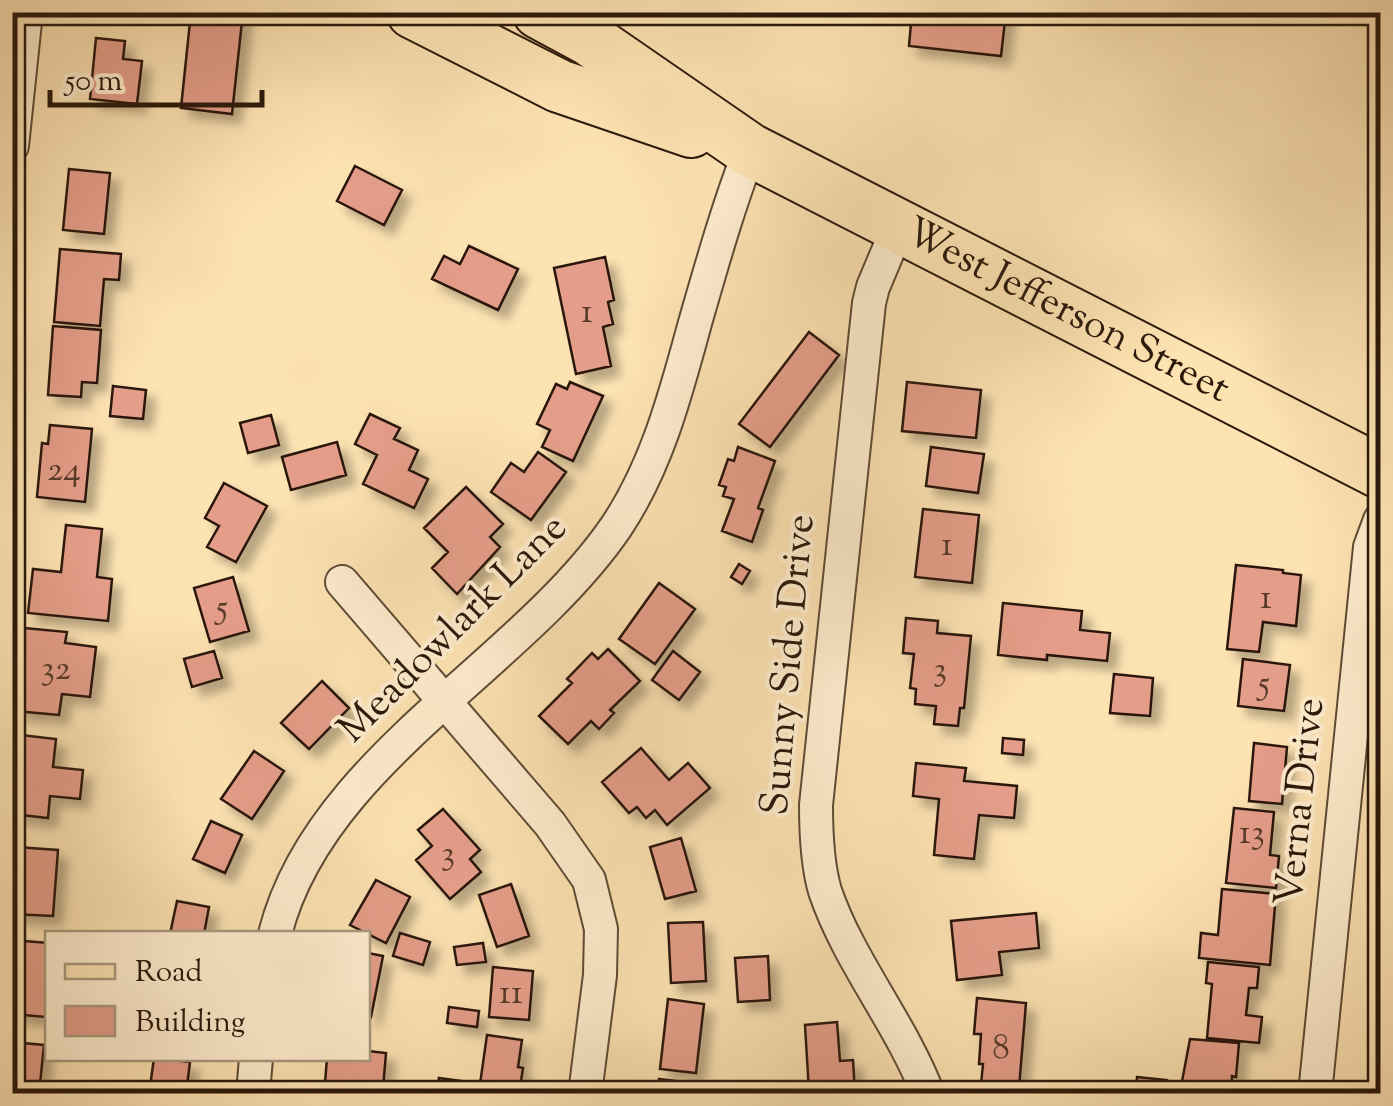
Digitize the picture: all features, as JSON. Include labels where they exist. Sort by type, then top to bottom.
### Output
[{"type":"main road","name":"West Jefferson Street","points":[[412,12],[559,86],[750,150]]},
{"type":"main road","name":"West Jefferson Street","points":[[539,12],[589,39],[750,150],[1380,472]]},
{"type":"street","points":[[12,146],[26,12]]},
{"type":"street","name":"Meadowlark Lane","points":[[276,931],[299,869],[346,798],[571,580],[616,526],[670,415],[727,211],[750,150]]},
{"type":"street","name":"Sunny Side Drive","points":[[898,225],[872,287],[816,805],[816,836],[825,889],[928,1094]]},
{"type":"street","name":"Verna Drive","points":[[1314,1094],[1370,547],[1380,520]]},
{"type":"street","points":[[342,582],[550,824],[589,880],[600,929],[600,975],[585,1094]]},
{"type":"street","points":[[253,1094],[256,1061]]},
{"type":"building","points":[[191,12],[243,12],[232,114],[181,108]]},
{"type":"building","points":[[912,12],[1006,12],[1001,56],[909,46]]},
{"type":"building","points":[[96,38],[125,41],[123,59],[142,61],[137,104],[90,99]]},
{"type":"building","points":[[355,166],[402,190],[384,225],[337,201]]},
{"type":"building","points":[[69,169],[110,173],[104,234],[63,230]]},
{"type":"building","points":[[469,246],[518,269],[498,310],[432,279],[444,256],[460,264]]},
{"type":"building","points":[[60,249],[121,254],[119,280],[104,279],[100,326],[54,322]]},
{"type":"building","points":[[605,257],[614,300],[608,302],[613,324],[603,327],[611,366],[576,374],[554,268]]},
{"type":"building","points":[[53,326],[101,330],[97,383],[82,382],[81,397],[48,395]]},
{"type":"building","points":[[809,332],[839,355],[770,447],[739,424]]},
{"type":"building","points":[[570,382],[603,396],[573,461],[542,447],[550,430],[537,424],[556,384],[567,389]]},
{"type":"building","points":[[907,382],[981,390],[976,438],[902,431]]},
{"type":"building","points":[[113,386],[146,390],[143,419],[110,416]]},
{"type":"building","points":[[370,414],[400,428],[394,439],[418,450],[409,470],[428,479],[414,508],[363,484],[377,455],[355,444]]},
{"type":"building","points":[[271,415],[279,445],[248,453],[240,423]]},
{"type":"building","points":[[50,425],[92,429],[85,502],[37,497],[42,443],[48,444]]},
{"type":"building","points":[[337,442],[346,475],[291,490],[282,457]]},
{"type":"building","points":[[738,447],[775,461],[758,508],[763,510],[752,542],[722,531],[734,499],[723,496],[726,487],[719,485],[728,459],[734,461]]},
{"type":"building","points":[[931,447],[984,454],[978,493],[926,486]]},
{"type":"building","points":[[538,452],[566,472],[531,520],[491,492],[511,463],[524,472]]},
{"type":"building","points":[[224,483],[267,506],[236,562],[207,547],[219,526],[205,518]]},
{"type":"building","points":[[466,487],[503,524],[490,537],[500,547],[457,594],[432,568],[448,552],[424,528]]},
{"type":"building","points":[[923,509],[979,515],[972,583],[915,577]]},
{"type":"building","points":[[66,525],[102,529],[97,577],[112,579],[108,621],[28,613],[33,569],[61,572]]},
{"type":"building","points":[[739,564],[750,571],[742,584],[731,577]]},
{"type":"building","points":[[1236,565],[1301,575],[1296,626],[1263,622],[1259,652],[1227,649]]},
{"type":"building","points":[[233,577],[249,631],[210,642],[194,588]]},
{"type":"building","points":[[659,583],[695,609],[655,664],[619,639]]},
{"type":"building","points":[[1003,603],[1082,611],[1080,630],[1110,633],[1107,661],[998,655]]},
{"type":"building","points":[[906,618],[938,621],[937,633],[971,636],[964,708],[960,708],[958,726],[934,724],[936,706],[915,704],[916,689],[910,688],[914,654],[903,653]]},
{"type":"building","points":[[24,628],[67,632],[65,643],[96,647],[90,697],[62,694],[59,715],[15,711]]},
{"type":"building","points":[[608,649],[640,681],[610,710],[614,713],[599,729],[591,721],[568,744],[539,716],[572,683],[567,679],[592,653],[598,659]]},
{"type":"building","points":[[214,651],[222,678],[192,687],[184,659]]},
{"type":"building","points":[[673,651],[700,672],[679,700],[652,680]]},
{"type":"building","points":[[1243,659],[1290,665],[1284,711],[1238,706]]},
{"type":"building","points":[[1114,674],[1153,678],[1150,716],[1110,713]]},
{"type":"building","points":[[322,681],[349,708],[309,749],[281,723]]},
{"type":"building","points":[[12,734],[56,739],[53,767],[83,770],[80,799],[50,796],[48,818],[12,814]]},
{"type":"building","points":[[1003,738],[1024,740],[1023,755],[1002,753]]},
{"type":"building","points":[[1254,743],[1287,747],[1282,804],[1249,801]]},
{"type":"building","points":[[641,748],[669,780],[688,763],[710,788],[667,825],[655,810],[646,818],[637,807],[629,813],[602,782]]},
{"type":"building","points":[[254,751],[284,771],[252,819],[221,799]]},
{"type":"building","points":[[916,763],[966,768],[964,781],[1017,786],[1014,818],[979,815],[974,859],[934,855],[939,799],[913,796]]},
{"type":"building","points":[[1234,808],[1274,812],[1270,855],[1279,856],[1276,888],[1226,883]]},
{"type":"building","points":[[443,809],[480,850],[470,859],[481,872],[450,899],[416,860],[432,846],[418,830]]},
{"type":"building","points":[[211,821],[242,835],[225,873],[193,859]]},
{"type":"building","points":[[681,838],[696,891],[665,899],[650,847]]},
{"type":"building","points":[[16,847],[58,850],[53,916],[12,914]]},
{"type":"building","points":[[376,880],[410,897],[386,943],[370,935],[370,931],[350,925]]},
{"type":"building","points":[[511,884],[529,936],[497,947],[479,895]]},
{"type":"building","points":[[1222,889],[1276,894],[1270,965],[1199,958],[1201,933],[1218,935]]},
{"type":"building","points":[[177,901],[209,907],[205,931],[171,931]]},
{"type":"building","points":[[1036,913],[1039,948],[999,952],[1002,975],[957,980],[951,921]]},
{"type":"building","points":[[703,922],[706,981],[671,983],[668,923]]},
{"type":"building","points":[[400,933],[430,942],[423,965],[393,956]]},
{"type":"building","points":[[12,940],[45,943],[45,1017],[12,1014]]},
{"type":"building","points":[[483,943],[486,962],[457,965],[454,947]]},
{"type":"building","points":[[370,953],[383,956],[370,1017]]},
{"type":"building","points":[[768,956],[770,1000],[738,1002],[735,958]]},
{"type":"building","points":[[1208,962],[1259,967],[1257,988],[1249,988],[1246,1015],[1262,1017],[1259,1043],[1207,1038],[1212,984],[1206,983]]},
{"type":"building","points":[[493,967],[533,971],[529,1020],[489,1017]]},
{"type":"building","points":[[977,998],[1026,1003],[1019,1088],[981,1085],[981,1034],[974,1034]]},
{"type":"building","points":[[668,999],[704,1004],[696,1073],[660,1069]]},
{"type":"building","points":[[449,1007],[479,1011],[477,1027],[447,1023]]},
{"type":"building","points":[[837,1022],[840,1061],[853,1060],[855,1094],[797,1094],[809,1092],[805,1025]]},
{"type":"building","points":[[487,1035],[522,1040],[519,1094],[479,1091]]},
{"type":"building","points":[[1190,1039],[1239,1043],[1231,1094],[1180,1092]]},
{"type":"building","points":[[12,1042],[44,1045],[39,1094],[12,1094]]},
{"type":"building","points":[[370,1051],[386,1053],[383,1088],[325,1083],[327,1061],[370,1061]]},
{"type":"building","points":[[154,1061],[190,1062],[186,1094],[149,1094]]},
{"type":"building","points":[[1137,1077],[1167,1080],[1166,1094],[1136,1094]]},
{"type":"building","points":[[439,1078],[469,1082],[467,1094],[437,1094]]},
{"type":"building","points":[[659,1079],[694,1083],[693,1094],[657,1094]]}]
